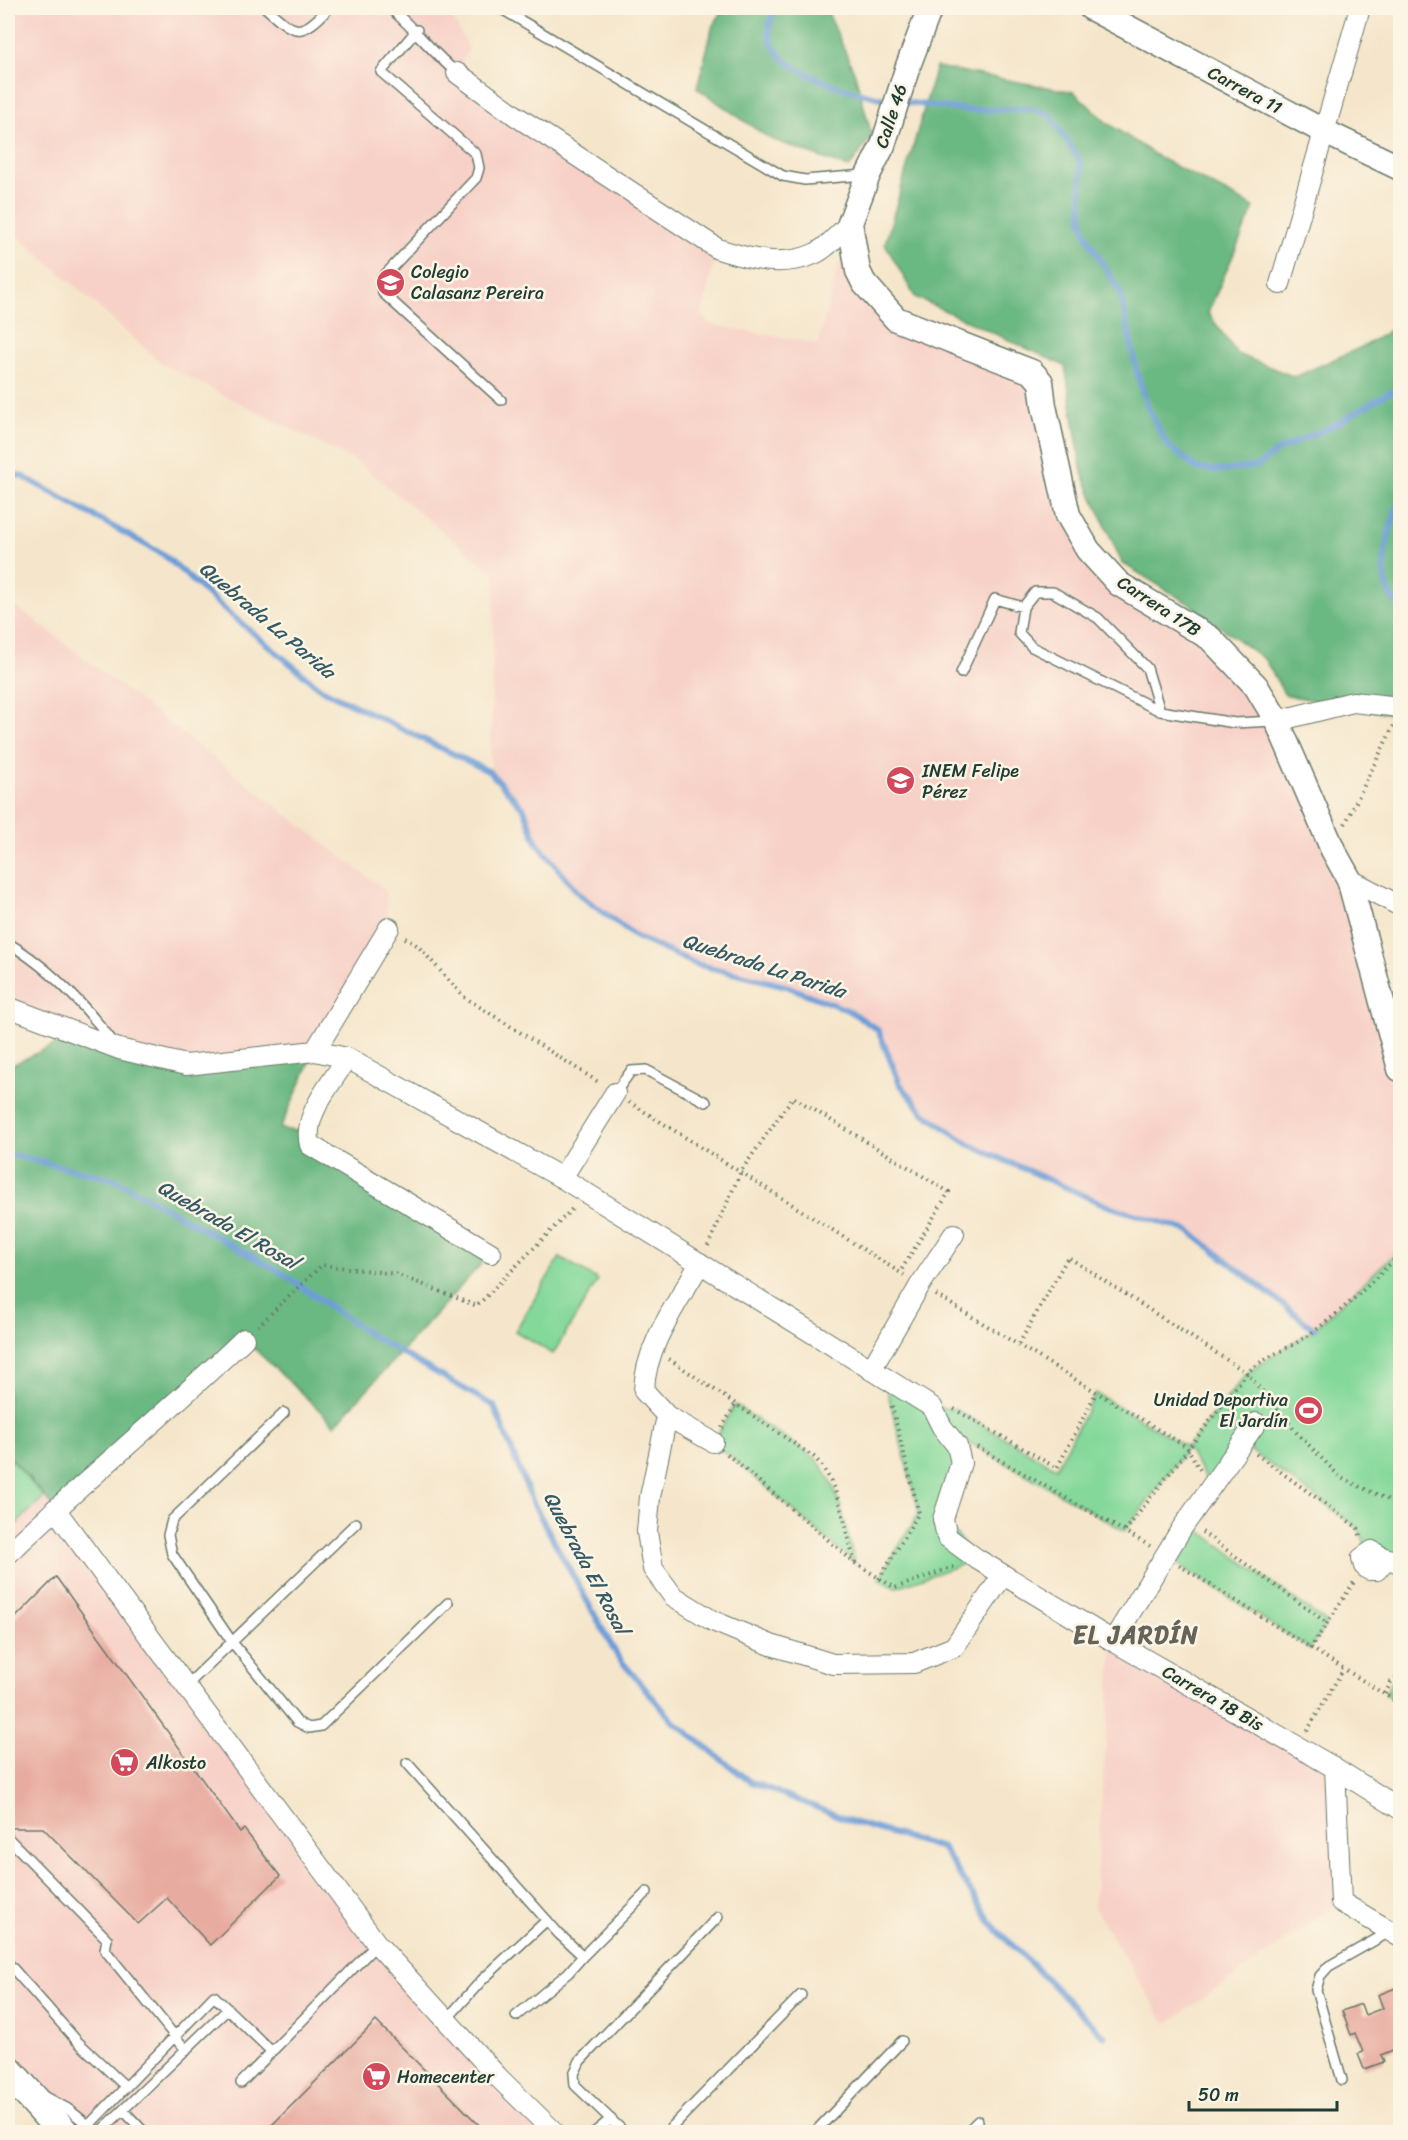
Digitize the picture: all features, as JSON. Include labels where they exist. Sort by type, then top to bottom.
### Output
[{"type":"main road","points":[[15,2079],[76,2129]]},
{"type":"street","name":"Calle 46","points":[[850,223],[868,175],[883,145],[908,66],[930,8]]},
{"type":"street","name":"Carrera 11","points":[[1090,8],[1323,131],[1401,168]]},
{"type":"street","points":[[1280,284],[1360,8]]},
{"type":"street","points":[[457,73],[516,116],[718,249],[753,261],[788,261],[816,254],[850,223]]},
{"type":"street","name":"Carrera 17B","points":[[850,223],[858,271],[864,283],[896,319],[1032,372],[1041,382],[1044,406],[1068,515],[1088,550],[1119,584],[1210,638],[1256,686],[1277,721],[1348,879],[1401,1069]]},
{"type":"street","points":[[1277,721],[1353,702],[1401,710]]},
{"type":"street","points":[[1348,879],[1401,906]]},
{"type":"street","points":[[315,1052],[389,928]]},
{"type":"street","points":[[8,1006],[119,1048],[186,1065],[315,1052],[347,1058],[562,1178],[932,1407]]},
{"type":"street","points":[[347,1058],[309,1119],[307,1132],[310,1145],[491,1253]]},
{"type":"street","points":[[562,1178],[615,1093]]},
{"type":"street","points":[[878,1375],[920,1285],[954,1233]]},
{"type":"street","points":[[700,1263],[653,1348],[645,1371],[644,1391],[668,1416],[713,1442]]},
{"type":"street","points":[[8,1554],[55,1509],[174,1407],[244,1339]]},
{"type":"street","name":"Carrera 18 Bis","points":[[932,1407],[942,1427],[957,1446],[961,1463],[943,1520],[947,1537],[977,1559],[1113,1641],[1335,1768],[1401,1809]]},
{"type":"street","points":[[668,1416],[650,1497],[647,1532],[653,1569],[673,1596],[713,1621],[771,1645],[833,1664],[870,1666],[914,1663],[954,1647],[1003,1575]]},
{"type":"street","points":[[1113,1641],[1164,1555],[1256,1423]]},
{"type":"street","points":[[55,1509],[377,1944],[554,2133]]},
{"type":"street","points":[[1335,1768],[1341,1902],[1396,1934]]},
{"type":"lane","points":[[266,8],[289,28],[299,31],[310,28],[329,8]]},
{"type":"lane","points":[[390,8],[417,30],[457,73]]},
{"type":"lane","points":[[500,8],[783,176],[805,180],[868,175]]},
{"type":"lane","points":[[417,30],[381,72],[476,154],[479,168],[476,178],[382,278],[383,293],[501,400]]},
{"type":"lane","points":[[1160,711],[1148,668],[1098,618],[1053,592],[1035,592],[1023,607],[1019,633],[1032,646],[1160,711],[1234,723],[1277,721]]},
{"type":"lane","points":[[961,673],[995,598],[1023,607]]},
{"type":"lane","points":[[8,943],[32,957],[83,1003],[119,1048]]},
{"type":"lane","points":[[615,1093],[631,1071],[646,1070],[706,1102]]},
{"type":"lane","points":[[284,1413],[172,1520],[168,1536],[172,1554],[232,1642],[297,1722],[309,1728],[321,1726],[448,1603]]},
{"type":"lane","points":[[186,1686],[356,1523]]},
{"type":"lane","points":[[406,1763],[547,1920],[583,1956]]},
{"type":"lane","points":[[8,1838],[107,1939],[105,1950],[186,2050]]},
{"type":"lane","points":[[516,2016],[568,1973],[647,1892]]},
{"type":"lane","points":[[624,2133],[575,2085],[574,2074],[580,2061],[718,1917]]},
{"type":"lane","points":[[446,2020],[482,1980],[547,1920]]},
{"type":"lane","points":[[1342,2080],[1316,1990],[1320,1976],[1329,1966],[1396,1934]]},
{"type":"lane","points":[[241,2083],[377,1944]]},
{"type":"lane","points":[[8,1964],[77,2041],[126,2087]]},
{"type":"lane","points":[[667,2133],[801,1995]]},
{"type":"lane","points":[[76,2129],[126,2087],[214,1996],[271,2051]]},
{"type":"lane","points":[[76,2129],[99,2133],[228,2009]]},
{"type":"lane","points":[[815,2133],[902,2041]]},
{"type":"lane","points":[[123,2110],[144,2133]]},
{"type":"lane","points":[[595,2133],[611,2119]]},
{"type":"lane","points":[[967,2133],[978,2121]]},
{"type":"path","points":[[1333,850],[1401,710]]},
{"type":"path","points":[[389,928],[418,946],[464,997],[595,1079]]},
{"type":"path","points":[[615,1093],[741,1171],[900,1272],[948,1192],[793,1097],[741,1171],[700,1263]]},
{"type":"path","points":[[244,1339],[285,1304],[322,1265],[396,1274],[477,1306],[586,1194]]},
{"type":"path","points":[[1125,1531],[1187,1447],[1246,1373],[1255,1365],[1309,1335],[1354,1300],[1401,1254]]},
{"type":"path","points":[[1019,1344],[1068,1257],[1246,1373],[1297,1433],[1341,1478],[1401,1505]]},
{"type":"path","points":[[920,1285],[1019,1344],[1096,1394],[1187,1447]]},
{"type":"path","points":[[653,1348],[814,1457],[823,1466],[831,1482],[855,1563]]},
{"type":"path","points":[[878,1375],[919,1513],[879,1579]]},
{"type":"path","points":[[932,1407],[955,1409],[1057,1468],[1096,1394]]},
{"type":"path","points":[[735,1405],[713,1442],[855,1563],[879,1579],[895,1588],[977,1559]]},
{"type":"path","points":[[942,1427],[1125,1531],[1343,1670],[1401,1704]]},
{"type":"path","points":[[1248,1449],[1358,1528],[1378,1560],[1327,1623],[1310,1649]]},
{"type":"path","points":[[1192,1525],[1327,1623]]},
{"type":"path","points":[[1298,1747],[1343,1670]]},
{"type":"path","points":[[1385,1694],[1391,1683],[1401,1676]]},
{"type":"shaded area","name":"INEM Felipe Pérez","points":[[8,8],[447,8],[469,48],[457,73],[718,249],[701,315],[709,324],[818,344],[850,223],[886,309],[1032,372],[1088,550],[1256,686],[1333,850],[1400,1069],[1400,1249],[1314,1329],[1189,1231],[1108,1206],[968,1144],[924,1113],[900,1084],[878,1030],[850,1011],[786,986],[696,964],[636,937],[580,895],[537,843],[524,809],[490,772],[495,574],[357,462],[164,365],[8,227]]},
{"type":"shaded area","points":[[8,604],[23,611],[385,890],[389,928],[315,1051],[186,1065],[8,1007]]},
{"type":"shaded area","name":"Alkosto","points":[[8,1456],[55,1509],[377,1944],[554,2132],[97,2132],[8,2071]]},
{"type":"shaded area","points":[[1113,1641],[1335,1768],[1341,1902],[1166,2024],[1094,1908]]},
{"type":"green space","points":[[725,8],[826,8],[855,74],[872,136],[849,168],[769,138],[697,88],[713,25]]},
{"type":"green space","points":[[936,67],[1074,92],[1106,122],[1160,158],[1254,207],[1208,313],[1237,354],[1295,377],[1366,345],[1400,324],[1400,715],[1285,695],[1265,660],[1188,603],[1122,563],[1082,473],[1065,366],[915,297],[885,244]]},
{"type":"green space","points":[[68,1038],[176,1063],[315,1051],[280,1129],[307,1132],[491,1253],[335,1425],[244,1339],[55,1509],[8,1454],[8,1067]]},
{"type":"green space","points":[[1400,1249],[1400,1563],[1367,1552],[1358,1528],[1248,1449],[1210,1486],[1187,1448],[1125,1531],[944,1428],[957,1446],[943,1519],[977,1559],[895,1588],[879,1579],[919,1513],[884,1379],[932,1407],[955,1409],[1056,1468],[1096,1393],[1187,1447],[1247,1373],[1314,1329]]},
{"type":"green space","points":[[560,1257],[598,1280],[553,1354],[515,1331]]},
{"type":"green space","points":[[735,1405],[814,1457],[823,1468],[836,1493],[855,1563],[713,1442]]},
{"type":"green space","points":[[8,1456],[44,1497],[8,1532]]},
{"type":"green space","points":[[1192,1525],[1327,1623],[1310,1649],[1168,1558]]},
{"type":"green space","points":[[1400,1676],[1400,1704],[1385,1694],[1391,1682]]},
{"type":"building","points":[[56,1577],[240,1832],[244,1829],[280,1876],[210,1945],[167,1898],[138,1924],[43,1828],[9,1828],[8,1625]]},
{"type":"building","points":[[1398,1987],[1400,2047],[1381,2055],[1384,2062],[1364,2069],[1358,2054],[1363,2052],[1355,2033],[1351,2035],[1342,2011],[1361,2004],[1365,2015],[1383,2008],[1378,1995]]},
{"type":"building","name":"Homecenter","points":[[376,2021],[486,2132],[265,2132]]},
{"type":"waterway","points":[[774,8],[769,30],[773,45],[783,59],[818,79],[890,100]]},
{"type":"waterway","points":[[903,102],[967,110],[1032,109],[1050,115],[1081,163],[1082,221],[1088,239],[1121,294],[1137,373],[1148,408],[1167,445],[1196,468],[1220,471],[1258,466],[1277,451],[1336,424],[1390,392],[1400,394]]},
{"type":"waterway","name":"Quebrada La Parida","points":[[8,474],[22,476],[164,555],[224,609],[321,689],[490,772],[524,809],[537,843],[580,895],[636,937],[696,964],[786,986],[850,1011],[878,1030],[900,1084],[924,1113],[968,1144],[1108,1206],[1189,1231],[1314,1329]]},
{"type":"waterway","points":[[1400,499],[1388,539],[1384,569],[1386,584],[1391,596],[1400,606]]},
{"type":"waterway","name":"Quebrada El Rosal","points":[[8,1154],[114,1179],[282,1273],[372,1336],[494,1406],[533,1503],[618,1657],[673,1721],[749,1781],[856,1823],[942,1848],[994,1927],[1105,2037]]},
{"type":"place","name":"Colegio Calasanz Pereira","points":[[390,282]]},
{"type":"place","name":"INEM Felipe Pérez","points":[[901,781]]},
{"type":"place","name":"Unidad Deportiva El Jardín","points":[[1309,1410]]},
{"type":"place","name":"Alkosto","points":[[125,1763]]},
{"type":"place","name":"Homecenter","points":[[376,2077]]},
{"type":"district","name":"EL JARDÍN","points":[[1136,1635]]}]
